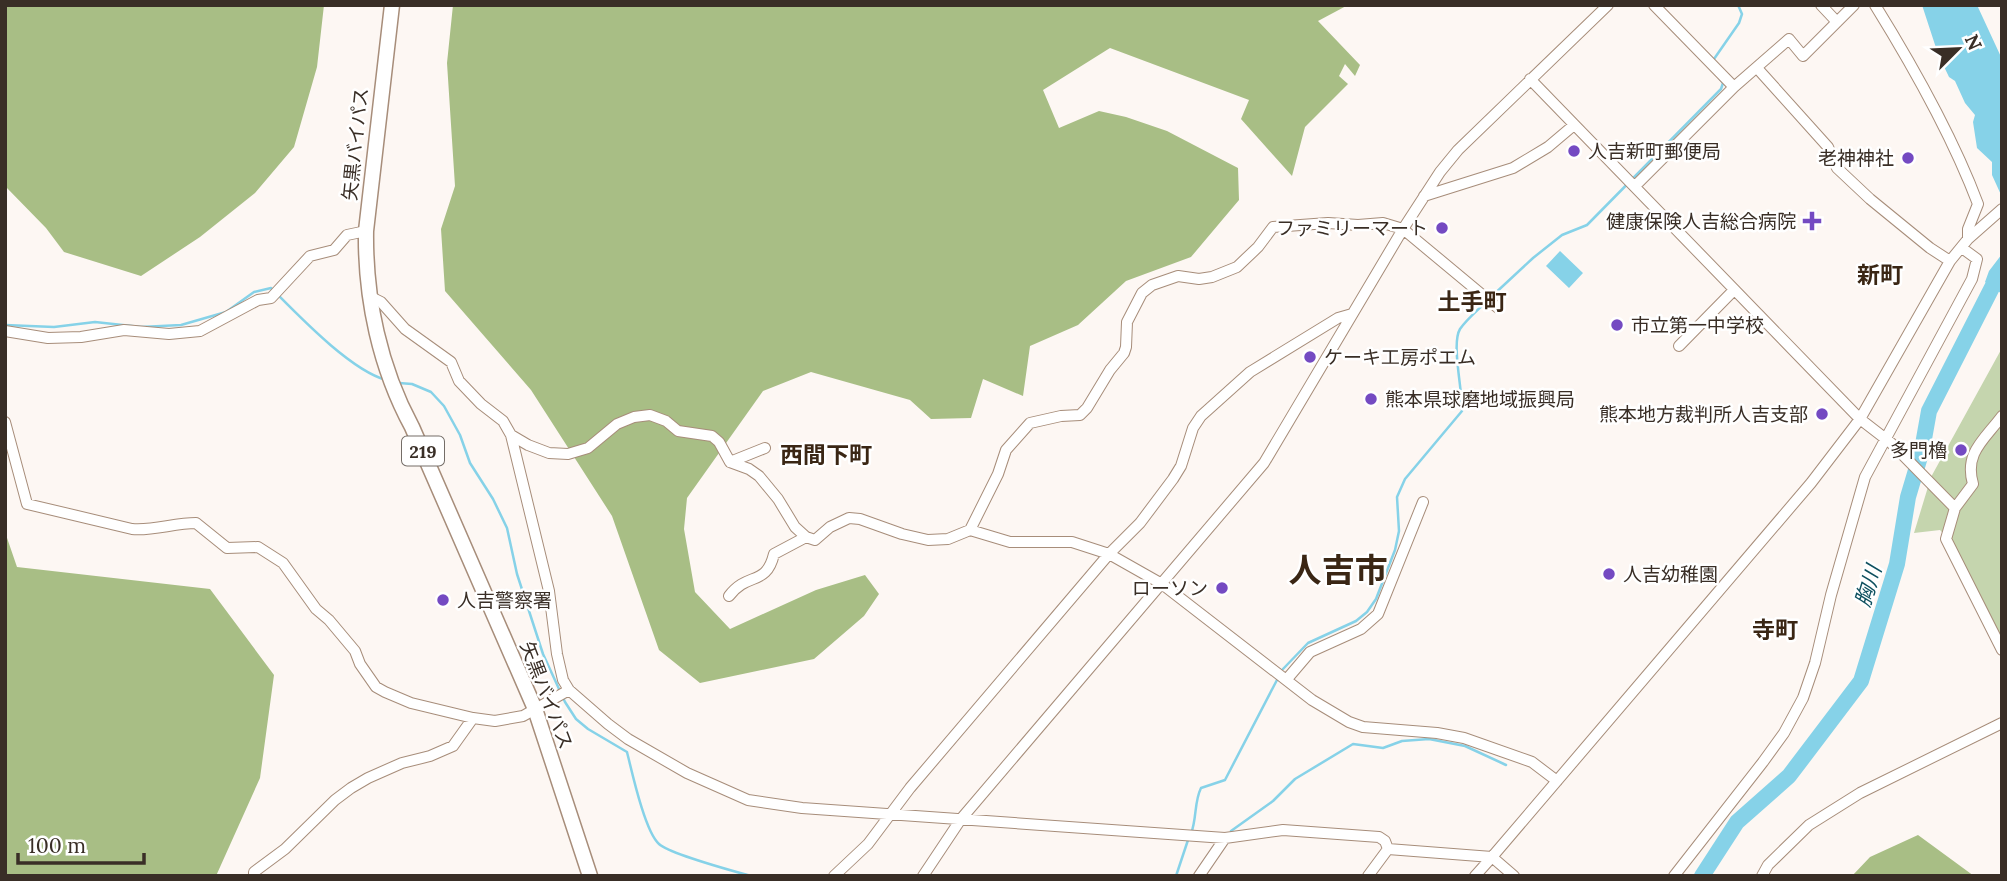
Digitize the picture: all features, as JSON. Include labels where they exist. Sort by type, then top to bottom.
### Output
[{"type":"highway","name":"矢黒バイパス","points":[[392,5],[366,231],[365,258],[377,332],[397,398],[535,709],[590,876]]},
{"type":"street","points":[[923,876],[961,819],[1264,463],[1403,229],[1458,150],[1608,5]]},
{"type":"street","points":[[1654,5],[1734,87]]},
{"type":"street","points":[[1821,5],[1837,22]]},
{"type":"street","points":[[1635,186],[1734,87],[1788,39],[1803,56],[1854,5]]},
{"type":"street","points":[[1674,876],[1763,762],[1784,733],[1803,698],[1821,644],[1857,498],[1972,279],[1977,259],[1965,243],[1978,204],[1928,98],[1875,5]]},
{"type":"street","points":[[1757,68],[1828,147],[1837,168],[1870,199],[1950,261]]},
{"type":"street","points":[[1530,79],[1860,419],[1888,441],[1955,508]]},
{"type":"street","points":[[1424,196],[1513,168],[1548,147],[1574,125]]},
{"type":"street","points":[[1475,876],[1811,483],[1860,419],[1950,261],[1980,228],[2002,209]]},
{"type":"street","points":[[970,530],[998,474],[1006,450],[1030,423],[1080,415],[1087,408],[1110,370],[1124,353],[1127,322],[1142,293],[1152,285],[1178,276],[1199,279],[1237,267],[1258,247],[1273,227],[1383,223],[1403,229],[1498,308]]},
{"type":"street","points":[[5,331],[48,338],[81,337],[124,330],[169,334],[200,331],[258,300],[271,298],[310,256],[334,250],[347,234],[366,231]]},
{"type":"street","points":[[1679,346],[1734,289]]},
{"type":"street","points":[[370,297],[381,302],[405,329],[451,362],[459,381],[481,404],[503,421],[511,435],[549,591],[557,654],[563,680],[569,690],[628,739],[687,773],[748,800],[772,805],[1225,838],[1283,830],[1379,837],[1385,841],[1388,849]]},
{"type":"street","points":[[834,876],[868,844],[910,788],[1109,554],[1140,523],[1181,466],[1201,416],[1250,372],[1338,318],[1352,314]]},
{"type":"street","points":[[511,435],[549,453],[568,454],[588,448],[617,424],[634,417],[650,415],[666,421],[678,431],[712,436],[719,442],[730,462],[759,476],[778,499],[795,527],[806,537],[815,540],[831,527],[849,518],[928,540],[941,540],[970,530],[1010,542],[1072,542],[1109,554],[1162,584],[1312,700],[1349,722],[1363,727],[1464,738],[1532,762],[1557,781]]},
{"type":"street","points":[[2002,416],[1971,458],[1969,470],[1973,484],[1955,508],[1947,539],[2002,650]]},
{"type":"street","points":[[5,422],[26,504],[132,529],[146,530],[196,523],[227,548],[258,547],[283,563],[316,609],[355,651],[360,664],[376,687],[411,703],[495,721],[511,719],[535,709],[569,690]]},
{"type":"street","points":[[730,462],[765,448]]},
{"type":"street","points":[[1287,680],[1310,652],[1361,629],[1378,614],[1423,502]]},
{"type":"street","points":[[729,596],[738,584],[762,576],[771,569],[774,554],[806,537]]},
{"type":"street","points":[[254,876],[254,872],[285,849],[351,788],[402,764],[453,746],[474,718]]},
{"type":"street","points":[[1762,876],[1768,865],[1809,825],[1860,793],[2002,723]]},
{"type":"street","points":[[1199,876],[1225,838]]},
{"type":"street","points":[[1388,849],[1492,857],[1514,876]]},
{"type":"street","points":[[1368,876],[1388,849]]},
{"type":"green space","points":[[5,5],[324,5],[317,67],[294,147],[255,193],[200,237],[141,276],[64,252],[46,228],[6,187]]},
{"type":"green space","points":[[453,5],[1348,5],[1318,21],[1360,65],[1355,76],[1345,64],[1339,76],[1348,84],[1305,127],[1292,176],[1241,119],[1249,100],[1110,48],[1043,90],[1059,128],[1099,111],[1126,117],[1167,131],[1238,168],[1239,200],[1191,257],[1126,281],[1078,325],[1030,346],[1023,396],[983,379],[971,418],[931,419],[910,400],[811,372],[763,391],[687,498],[684,529],[695,592],[730,629],[816,590],[865,575],[879,594],[864,616],[814,659],[700,683],[659,650],[612,516],[531,390],[445,291],[441,229],[455,186],[447,63]]},
{"type":"green space","points":[[2002,348],[2002,645],[1949,540],[1940,530],[1914,533],[1931,477]]},
{"type":"green space","points":[[5,532],[17,567],[210,589],[274,675],[260,778],[216,876],[5,876]]},
{"type":"green space","points":[[1918,835],[1974,876],[1852,876],[1870,857]]},
{"type":"water","points":[[1922,5],[1977,5],[2002,59],[2002,197],[1992,175],[1992,162],[1977,148],[1973,122],[1975,115],[1965,103],[1955,81],[1949,77],[1938,54]]},
{"type":"water","points":[[1560,251],[1583,273],[1569,288],[1546,266]]},
{"type":"water","points":[[2002,254],[2002,294],[1985,282],[1989,271]]},
{"type":"waterway","points":[[1714,59],[1739,23],[1742,14],[1738,5]]},
{"type":"waterway","points":[[1490,298],[1562,235],[1587,225],[1721,89],[1723,83],[1720,79]]},
{"type":"waterway","name":"胸川","points":[[1702,876],[1737,822],[1789,776],[1861,681],[1897,564],[1908,497],[1922,450],[1929,411],[2002,268]]},
{"type":"waterway","points":[[5,325],[54,327],[95,322],[141,327],[181,325],[226,312],[254,292],[271,288],[341,354],[386,380]]},
{"type":"waterway","points":[[1283,669],[1308,643],[1356,621],[1376,599],[1395,550],[1399,531],[1397,497],[1405,479],[1462,411],[1457,357],[1458,336],[1463,325],[1487,301]]},
{"type":"waterway","points":[[399,383],[412,384],[431,392],[444,406],[460,435],[470,463],[493,499],[507,528],[517,574],[543,654],[565,702],[576,719],[588,729],[627,752],[640,801],[654,837],[659,844],[675,853],[751,876]]},
{"type":"waterway","points":[[1191,834],[1201,788],[1225,780],[1278,678]]},
{"type":"waterway","points":[[1231,831],[1273,801],[1295,779],[1353,744],[1383,748],[1402,741],[1429,739],[1465,746],[1506,765]]},
{"type":"waterway","points":[[1176,876],[1188,840]]},
{"type":"place","name":"人吉新町郵便局","points":[[1574,151]]},
{"type":"place","name":"老神神社","points":[[1908,158]]},
{"type":"place","name":"健康保険人吉総合病院","points":[[1812,221]]},
{"type":"place","name":"ファミリーマート","points":[[1442,228]]},
{"type":"place","name":"市立第一中学校","points":[[1617,325]]},
{"type":"place","name":"ケーキ工房ポエム","points":[[1310,357]]},
{"type":"place","name":"熊本県球磨地域振興局","points":[[1371,399]]},
{"type":"place","name":"熊本地方裁判所人吉支部","points":[[1822,414]]},
{"type":"place","name":"多門櫓","points":[[1961,450]]},
{"type":"place","name":"人吉幼稚園","points":[[1609,574]]},
{"type":"place","name":"ローソン","points":[[1222,588]]},
{"type":"place","name":"人吉警察署","points":[[443,600]]},
{"type":"district","name":"新町","points":[[1880,274]]},
{"type":"district","name":"土手町","points":[[1472,301]]},
{"type":"district","name":"西間下町","points":[[826,454]]},
{"type":"district","name":"人吉市","points":[[1338,570]]},
{"type":"district","name":"寺町","points":[[1775,629]]}]
